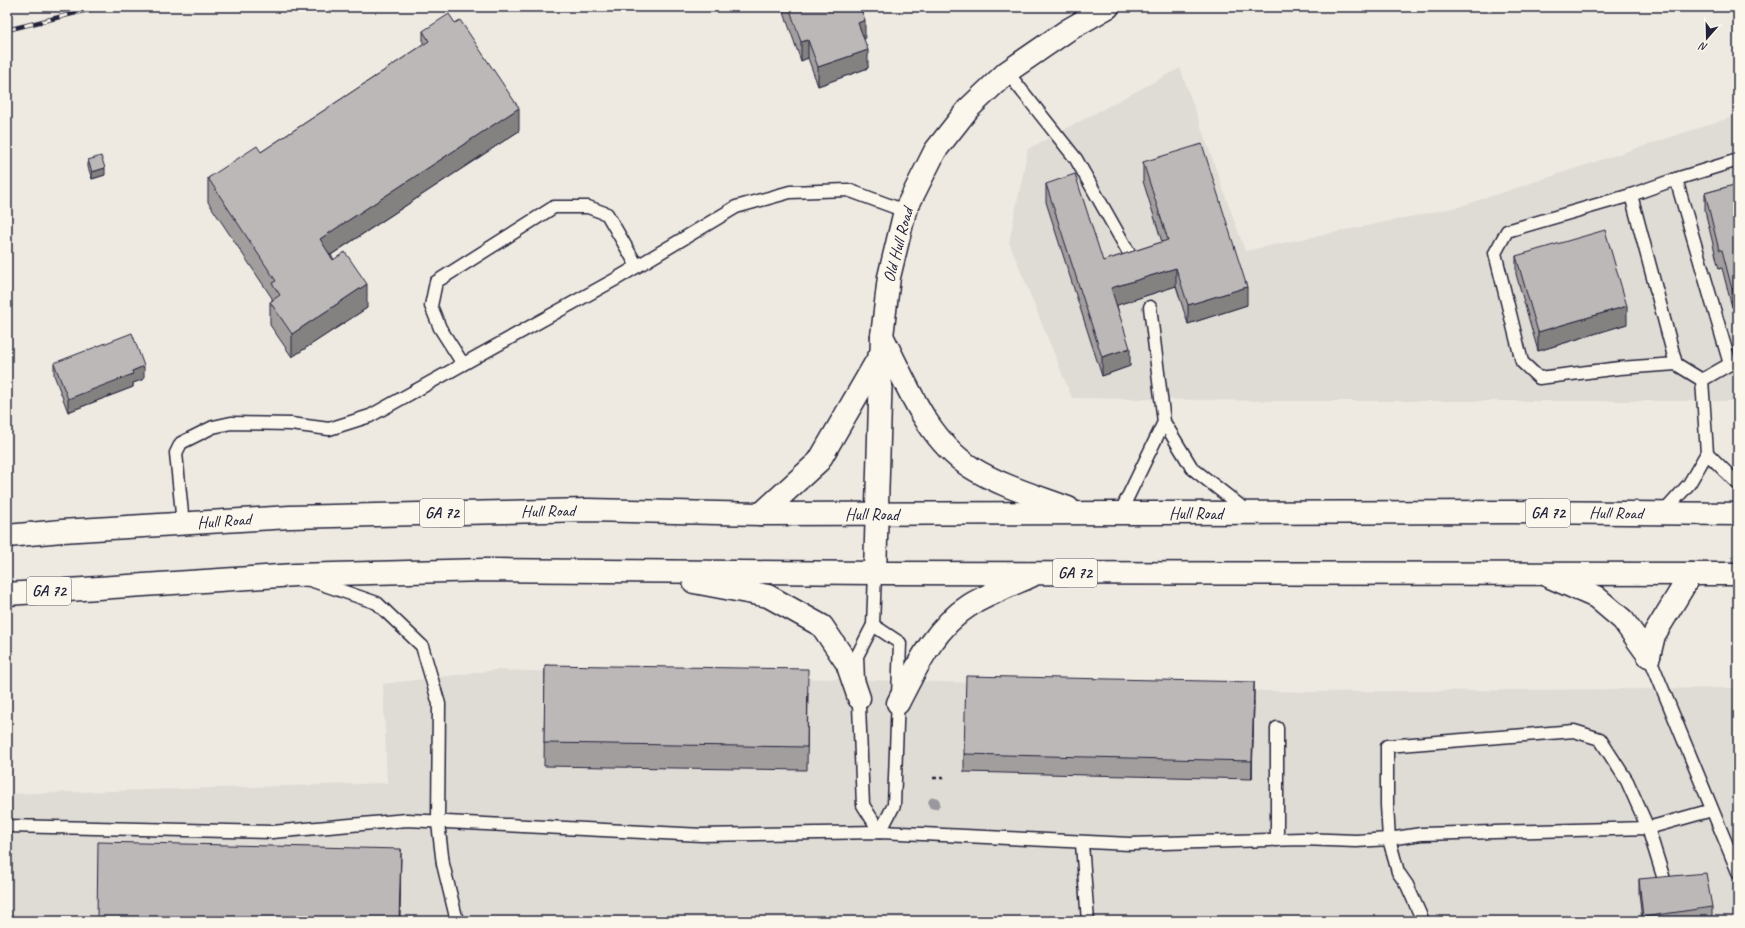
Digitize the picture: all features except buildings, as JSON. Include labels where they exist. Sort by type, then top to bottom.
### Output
[{"type":"main road","name":"Old Hull Road","points":[[874,573],[878,514],[882,344],[888,277],[905,211],[935,151],[968,109],[1007,72],[1068,30],[1108,7]]},
{"type":"main road","points":[[882,344],[934,432],[951,451],[971,467],[991,478],[1078,512]]},
{"type":"main road","points":[[761,514],[819,461],[882,344]]},
{"type":"main road","name":"Hull Road","points":[[7,536],[290,517],[588,510],[761,514],[1078,512],[1251,514],[1512,512],[1738,514]]},
{"type":"main road","name":"GA 72","points":[[7,594],[295,574],[485,570],[874,573],[1736,573]]},
{"type":"main road","points":[[640,571],[768,596],[822,626],[847,664],[859,698]]},
{"type":"main road","points":[[898,703],[927,647],[945,625],[970,605],[1036,573]]},
{"type":"main road","points":[[1542,574],[1596,597],[1623,620],[1649,656]]},
{"type":"main road","points":[[1649,656],[1654,635],[1691,574]]},
{"type":"lane","points":[[1007,72],[1076,159],[1133,260]]},
{"type":"lane","points":[[1702,380],[1676,364],[1620,368],[1539,378],[1522,362],[1495,253],[1507,231],[1631,195],[1676,179],[1738,160]]},
{"type":"lane","points":[[1676,179],[1734,363],[1702,380]]},
{"type":"lane","points":[[183,524],[176,453],[181,443],[213,427],[231,423],[290,424],[329,429],[370,416],[637,266],[736,207],[790,192],[848,190],[905,211]]},
{"type":"lane","points":[[1631,195],[1676,364]]},
{"type":"lane","points":[[463,364],[440,328],[431,306],[436,282],[554,207],[588,207],[607,214],[637,266]]},
{"type":"lane","points":[[1150,307],[1164,422],[1192,468],[1251,514]]},
{"type":"lane","points":[[1662,514],[1689,484],[1707,453],[1702,380]]},
{"type":"lane","points":[[1120,513],[1164,422]]},
{"type":"lane","points":[[1707,453],[1738,484]]},
{"type":"lane","points":[[874,573],[873,625],[857,656],[863,805],[880,832]]},
{"type":"lane","points":[[295,574],[378,604],[422,646],[439,704],[438,823],[443,864],[457,921]]},
{"type":"lane","points":[[873,625],[900,643],[894,805],[880,832]]},
{"type":"lane","points":[[1649,656],[1737,867]]},
{"type":"lane","points":[[1276,728],[1277,840]]},
{"type":"lane","points":[[1423,921],[1407,885],[1398,872],[1389,838],[1386,746],[1574,731],[1600,738],[1627,781],[1648,828],[1667,889]]},
{"type":"lane","points":[[7,826],[272,832],[407,820],[438,823],[702,835],[880,832],[1082,844],[1130,844],[1277,840],[1356,841],[1421,834],[1648,828],[1712,810]]},
{"type":"lane","points":[[1082,844],[1088,921]]},
{"type":"path","points":[[933,778],[946,778]]},
{"type":"shaded area","points":[[1180,68],[1245,251],[1458,207],[1738,115],[1738,401],[1283,401],[1072,398],[1009,242],[1028,149]]},
{"type":"shaded area","points":[[497,670],[1309,692],[1738,688],[1738,921],[7,921],[7,794],[387,783],[383,684]]},
{"type":"railway","points":[[7,30],[100,7]]}]
